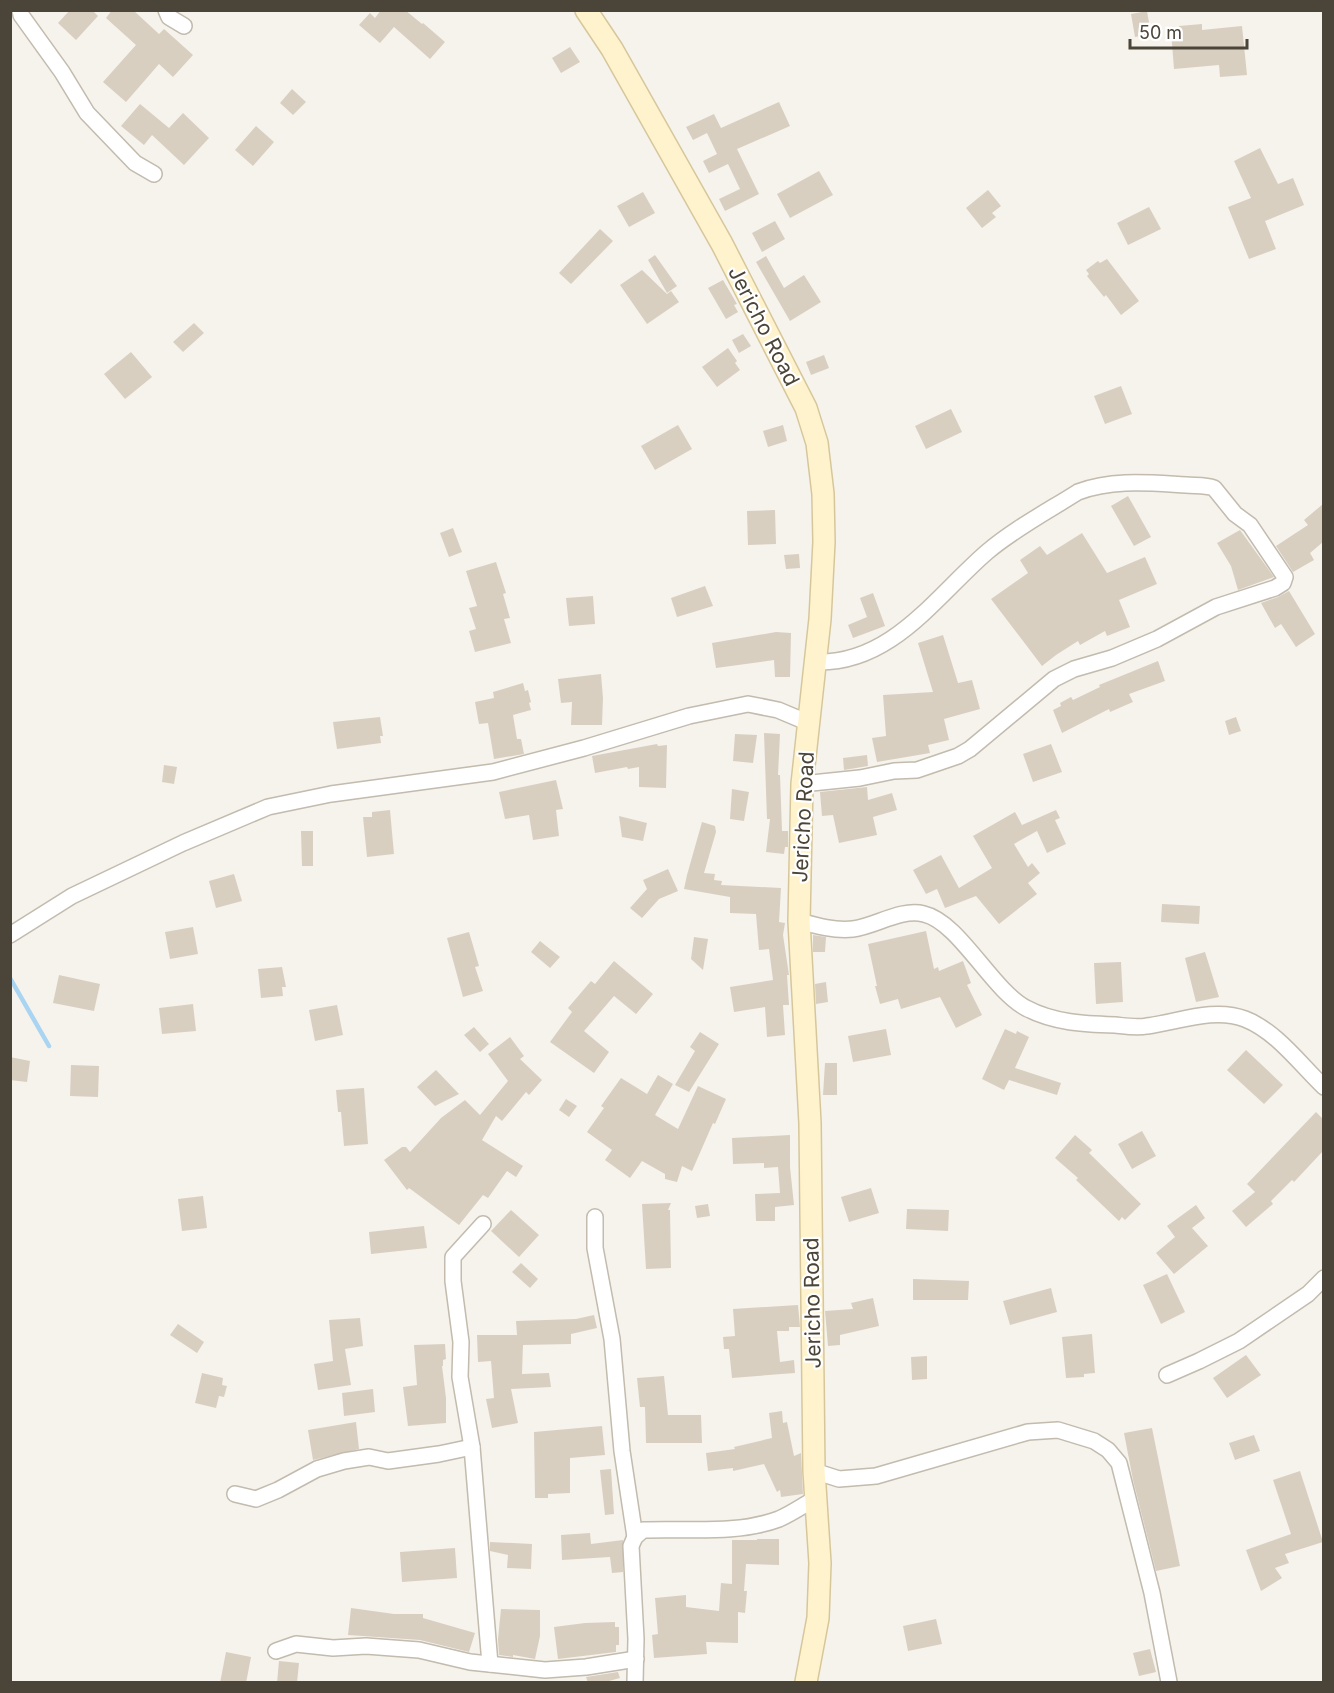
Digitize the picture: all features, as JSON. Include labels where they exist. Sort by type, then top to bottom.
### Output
[{"type":"street","points":[[20,10],[21,15],[62,72],[87,114],[135,163],[154,174]]},
{"type":"street","points":[[166,10],[169,17],[184,26]]},
{"type":"street","name":"Jericho Road","points":[[586,10],[612,50],[722,244],[806,408],[817,443],[823,494],[824,542],[820,619],[802,784],[800,921],[810,1123],[814,1471],[820,1563],[818,1618],[806,1683]]},
{"type":"street","points":[[802,784],[917,770],[958,756],[970,749],[1054,679],[1074,669],[1112,658],[1157,639],[1216,607],[1275,588],[1283,583],[1285,577],[1250,525],[1235,514],[1214,488],[1151,483],[1094,486],[1078,492],[987,552],[914,624],[859,657],[834,663],[815,662]]},
{"type":"street","points":[[10,935],[72,896],[183,843],[268,807],[331,794],[493,772],[584,748],[689,716],[748,704],[770,708],[809,723]]},
{"type":"street","points":[[800,921],[825,927],[852,929],[908,913],[923,913],[937,920],[957,937],[999,985],[1025,1008],[1069,1023],[1144,1027],[1229,1014],[1246,1019],[1268,1032],[1323,1087]]},
{"type":"street","points":[[595,1217],[595,1248],[612,1339],[622,1451],[635,1537]]},
{"type":"street","points":[[483,1224],[453,1257],[453,1281],[461,1342],[460,1377],[472,1447],[490,1664]]},
{"type":"street","points":[[1167,1375],[1239,1341],[1308,1294],[1323,1278]]},
{"type":"street","points":[[814,1471],[839,1479],[876,1476],[1028,1432],[1058,1430],[1094,1441],[1108,1449],[1119,1463],[1152,1593],[1169,1683]]},
{"type":"street","points":[[235,1494],[256,1499],[317,1469],[344,1461],[369,1457],[388,1461],[472,1447]]},
{"type":"street","points":[[635,1683],[631,1546],[635,1537],[643,1530],[751,1527],[780,1519],[816,1498]]},
{"type":"street","points":[[276,1651],[296,1644],[333,1648],[366,1646],[419,1650],[470,1662],[545,1670],[586,1667],[636,1659]]},
{"type":"building","points":[[70,10],[92,10],[98,16],[76,40],[58,23]]},
{"type":"building","points":[[112,10],[133,10],[159,34],[164,29],[193,55],[173,77],[159,64],[126,102],[103,82],[136,45],[106,18]]},
{"type":"building","points":[[381,10],[405,10],[445,42],[430,59],[394,27],[380,43],[359,25],[370,13],[375,18]]},
{"type":"building","points":[[1147,11],[1151,34],[1135,37],[1131,14]]},
{"type":"building","points":[[1202,24],[1202,30],[1242,26],[1247,75],[1220,77],[1219,65],[1174,69],[1171,31],[1179,30],[1179,26]]},
{"type":"building","points":[[570,47],[580,62],[561,73],[552,58]]},
{"type":"building","points":[[292,89],[306,102],[293,115],[280,103]]},
{"type":"building","points":[[779,102],[790,126],[737,149],[759,194],[725,211],[719,199],[740,189],[728,164],[709,173],[703,161],[717,154],[707,133],[693,140],[686,127],[714,114],[721,128]]},
{"type":"building","points":[[140,104],[169,128],[183,113],[209,138],[184,165],[152,135],[144,145],[121,126]]},
{"type":"building","points":[[256,126],[274,142],[253,166],[235,150]]},
{"type":"building","points":[[1260,148],[1278,184],[1293,178],[1304,205],[1265,221],[1276,249],[1249,259],[1228,207],[1251,198],[1234,161]]},
{"type":"building","points":[[819,171],[833,195],[790,218],[777,194]]},
{"type":"building","points":[[988,190],[1001,206],[992,213],[996,217],[982,228],[966,208]]},
{"type":"building","points":[[643,192],[655,213],[629,227],[617,206]]},
{"type":"building","points":[[1149,207],[1161,229],[1128,245],[1117,223]]},
{"type":"building","points":[[775,221],[785,239],[762,252],[752,233]]},
{"type":"building","points":[[600,229],[613,241],[571,284],[559,273]]},
{"type":"building","points":[[655,255],[677,286],[667,293],[648,260]]},
{"type":"building","points":[[766,256],[784,288],[804,275],[821,302],[790,321],[756,262]]},
{"type":"building","points":[[1107,259],[1139,301],[1121,315],[1106,295],[1104,297],[1087,276],[1089,274],[1086,270],[1098,261],[1100,263]]},
{"type":"building","points":[[642,270],[667,294],[671,291],[679,302],[647,324],[620,285]]},
{"type":"building","points":[[723,280],[737,304],[734,305],[738,312],[726,319],[708,288]]},
{"type":"building","points":[[194,323],[204,333],[183,352],[173,342]]},
{"type":"building","points":[[743,334],[751,346],[739,353],[732,340]]},
{"type":"building","points":[[728,348],[740,370],[717,387],[702,367]]},
{"type":"building","points":[[131,352],[152,377],[125,399],[104,374]]},
{"type":"building","points":[[824,355],[829,368],[811,375],[806,362]]},
{"type":"building","points":[[1121,386],[1132,414],[1105,424],[1094,396]]},
{"type":"building","points":[[951,409],[962,432],[926,449],[915,426]]},
{"type":"building","points":[[678,425],[692,449],[655,470],[641,446]]},
{"type":"building","points":[[783,425],[787,441],[768,447],[763,431]]},
{"type":"building","points":[[1128,496],[1151,537],[1134,546],[1111,506]]},
{"type":"building","points":[[1323,504],[1323,542],[1310,553],[1314,560],[1293,572],[1276,546],[1308,525],[1304,520]]},
{"type":"building","points":[[775,510],[776,544],[748,545],[747,511]]},
{"type":"building","points":[[453,528],[462,552],[449,557],[440,533]]},
{"type":"building","points":[[1240,530],[1274,577],[1238,590],[1231,566],[1217,543]]},
{"type":"building","points":[[1082,533],[1107,573],[1145,557],[1157,584],[1119,600],[1130,627],[1107,636],[1105,631],[1080,645],[1078,641],[1042,666],[991,599],[1028,573],[1020,560],[1040,546],[1047,555]]},
{"type":"building","points":[[799,554],[800,568],[786,569],[784,555]]},
{"type":"building","points":[[496,562],[506,593],[503,594],[510,618],[504,619],[511,643],[475,652],[469,631],[476,629],[469,608],[477,606],[466,571]]},
{"type":"building","points":[[705,586],[713,606],[677,617],[671,598]]},
{"type":"building","points":[[1289,591],[1315,634],[1296,647],[1281,624],[1275,628],[1261,603]]},
{"type":"building","points":[[873,593],[885,626],[853,638],[848,625],[867,617],[860,598]]},
{"type":"building","points":[[593,596],[595,624],[569,626],[566,598]]},
{"type":"building","points":[[776,632],[791,633],[790,677],[775,677],[774,660],[716,668],[712,643]]},
{"type":"building","points":[[943,635],[958,683],[972,680],[980,709],[944,719],[949,740],[928,745],[930,753],[877,762],[872,738],[886,736],[883,695],[933,692],[918,643]]},
{"type":"building","points":[[1158,661],[1165,681],[1129,694],[1133,702],[1110,712],[1109,709],[1062,733],[1053,710],[1061,706],[1060,703],[1071,697],[1073,700],[1100,687],[1099,685]]},
{"type":"building","points":[[601,674],[602,725],[571,725],[572,702],[561,703],[558,679]]},
{"type":"building","points":[[523,683],[525,691],[528,690],[531,710],[513,715],[517,739],[521,739],[524,754],[494,759],[488,723],[479,724],[475,702],[494,698],[493,692]]},
{"type":"building","points":[[380,717],[383,736],[380,736],[381,743],[337,749],[333,722]]},
{"type":"building","points":[[1236,717],[1241,731],[1229,735],[1225,721]]},
{"type":"building","points":[[764,733],[780,734],[778,775],[780,775],[782,831],[788,831],[788,847],[785,847],[784,854],[766,852],[770,819],[767,819]]},
{"type":"building","points":[[735,734],[757,735],[753,763],[733,761]]},
{"type":"building","points":[[657,744],[658,746],[667,745],[666,788],[639,787],[639,767],[595,773],[592,756]]},
{"type":"building","points":[[1051,744],[1062,772],[1033,782],[1023,754]]},
{"type":"building","points":[[867,755],[868,766],[844,770],[843,758]]},
{"type":"building","points":[[164,765],[177,767],[174,784],[162,782]]},
{"type":"building","points":[[556,780],[563,809],[556,810],[559,836],[533,840],[529,815],[505,819],[499,792]]},
{"type":"building","points":[[867,787],[868,800],[892,793],[897,810],[873,817],[877,835],[839,843],[833,815],[822,816],[820,792]]},
{"type":"building","points":[[732,789],[749,792],[744,821],[730,819]]},
{"type":"building","points":[[390,810],[394,854],[367,857],[363,817],[372,817],[372,812]]},
{"type":"building","points":[[1056,810],[1060,818],[1055,820],[1066,844],[1047,853],[1037,831],[1014,844],[1028,867],[1032,863],[1040,873],[1028,883],[1037,894],[999,924],[976,896],[945,908],[937,889],[926,894],[913,870],[941,855],[959,888],[992,868],[973,836],[1015,812],[1022,825]]},
{"type":"building","points":[[619,816],[647,823],[643,841],[622,837]]},
{"type":"building","points":[[702,822],[715,826],[716,832],[704,873],[715,874],[714,880],[722,881],[721,885],[781,888],[779,922],[785,923],[783,935],[789,975],[787,975],[789,1005],[783,1005],[785,1035],[767,1037],[765,1007],[734,1012],[730,987],[773,980],[769,949],[759,950],[756,914],[730,913],[730,897],[684,889]]},
{"type":"building","points":[[301,831],[313,831],[313,866],[302,866]]},
{"type":"building","points":[[668,869],[678,891],[659,899],[642,918],[630,908],[647,889],[643,880]]},
{"type":"building","points":[[234,874],[242,901],[216,908],[209,881]]},
{"type":"building","points":[[1162,904],[1200,906],[1199,924],[1161,922]]},
{"type":"building","points":[[193,927],[198,954],[170,959],[165,932]]},
{"type":"building","points":[[926,931],[934,969],[938,967],[939,971],[963,961],[971,983],[967,985],[982,1015],[956,1028],[940,997],[901,1009],[898,999],[880,1004],[868,944]]},
{"type":"building","points":[[469,932],[479,966],[475,967],[483,991],[463,997],[447,938]]},
{"type":"building","points":[[813,935],[826,937],[825,952],[813,952]]},
{"type":"building","points":[[694,937],[708,939],[703,970],[691,959]]},
{"type":"building","points":[[540,941],[560,957],[550,968],[531,952]]},
{"type":"building","points":[[1205,952],[1219,997],[1196,1002],[1185,958]]},
{"type":"building","points":[[614,961],[653,994],[636,1014],[614,996],[584,1031],[609,1052],[594,1073],[550,1042],[572,1012],[568,1008],[591,981],[595,984]]},
{"type":"building","points":[[1121,962],[1123,1002],[1096,1004],[1094,963]]},
{"type":"building","points":[[282,967],[286,987],[282,987],[283,996],[261,998],[258,969]]},
{"type":"building","points":[[59,975],[100,984],[94,1011],[53,1003]]},
{"type":"building","points":[[826,982],[828,1002],[816,1004],[815,984]]},
{"type":"building","points":[[193,1004],[196,1031],[162,1034],[159,1008]]},
{"type":"building","points":[[337,1005],[343,1035],[315,1041],[309,1010]]},
{"type":"building","points":[[474,1027],[489,1044],[480,1052],[464,1035]]},
{"type":"building","points":[[886,1029],[891,1055],[853,1062],[848,1036]]},
{"type":"building","points":[[1005,1029],[1016,1034],[1017,1031],[1029,1037],[1015,1068],[1061,1083],[1057,1095],[1009,1080],[1004,1090],[982,1079]]},
{"type":"building","points":[[700,1032],[719,1044],[689,1092],[675,1085],[695,1051],[690,1047]]},
{"type":"building","points":[[510,1037],[524,1056],[520,1059],[542,1080],[529,1095],[526,1092],[502,1121],[496,1116],[482,1140],[523,1166],[516,1177],[507,1171],[488,1198],[483,1195],[459,1225],[409,1188],[407,1190],[384,1160],[402,1147],[406,1147],[410,1152],[441,1118],[465,1100],[480,1115],[508,1081],[488,1054]]},
{"type":"building","points":[[1246,1050],[1283,1085],[1264,1104],[1227,1070]]},
{"type":"building","points":[[10,1057],[30,1061],[27,1082],[10,1080]]},
{"type":"building","points":[[825,1063],[837,1063],[837,1095],[823,1095]]},
{"type":"building","points":[[71,1065],[99,1066],[98,1097],[70,1096]]},
{"type":"building","points":[[436,1070],[459,1094],[435,1106],[417,1087]]},
{"type":"building","points":[[658,1075],[673,1084],[655,1115],[678,1129],[698,1086],[726,1099],[692,1171],[682,1166],[677,1182],[665,1179],[665,1174],[642,1161],[630,1178],[605,1160],[612,1150],[587,1132],[604,1108],[601,1106],[621,1078],[647,1094]]},
{"type":"building","points":[[364,1088],[368,1144],[344,1146],[341,1112],[338,1112],[336,1090]]},
{"type":"building","points":[[566,1099],[577,1106],[569,1117],[559,1110]]},
{"type":"building","points":[[1316,1112],[1323,1119],[1323,1151],[1294,1182],[1292,1180],[1271,1201],[1273,1204],[1246,1227],[1232,1211],[1255,1192],[1247,1184]]},
{"type":"building","points":[[1142,1131],[1156,1156],[1132,1169],[1118,1144]]},
{"type":"building","points":[[790,1135],[790,1167],[794,1205],[775,1207],[775,1221],[756,1221],[755,1194],[780,1193],[778,1167],[764,1168],[764,1163],[733,1164],[732,1138]]},
{"type":"building","points":[[1075,1135],[1092,1150],[1089,1153],[1141,1204],[1125,1220],[1122,1217],[1119,1221],[1076,1180],[1078,1178],[1055,1158]]},
{"type":"building","points":[[871,1188],[879,1213],[849,1222],[841,1197]]},
{"type":"building","points":[[203,1196],[207,1228],[182,1231],[178,1199]]},
{"type":"building","points":[[671,1203],[668,1210],[670,1210],[671,1268],[646,1269],[642,1204]]},
{"type":"building","points":[[708,1204],[710,1216],[697,1218],[695,1206]]},
{"type":"building","points":[[1196,1205],[1205,1218],[1192,1228],[1208,1246],[1174,1274],[1156,1253],[1175,1237],[1167,1226]]},
{"type":"building","points":[[907,1209],[949,1210],[948,1231],[906,1229]]},
{"type":"building","points":[[511,1210],[539,1235],[519,1257],[491,1231]]},
{"type":"building","points":[[424,1226],[427,1248],[371,1254],[369,1232]]},
{"type":"building","points":[[521,1263],[538,1279],[530,1288],[512,1272]]},
{"type":"building","points":[[1167,1274],[1185,1312],[1161,1324],[1143,1285]]},
{"type":"building","points":[[913,1279],[969,1281],[968,1300],[913,1300]]},
{"type":"building","points":[[1051,1288],[1057,1312],[1010,1325],[1003,1301]]},
{"type":"building","points":[[873,1298],[879,1326],[840,1335],[840,1345],[828,1346],[825,1311],[853,1309],[851,1303]]},
{"type":"building","points":[[798,1305],[800,1327],[789,1327],[789,1331],[777,1331],[780,1362],[794,1360],[795,1373],[732,1378],[729,1349],[724,1349],[723,1337],[735,1336],[733,1309]]},
{"type":"building","points":[[594,1315],[597,1328],[571,1334],[571,1344],[523,1345],[522,1374],[549,1373],[551,1387],[511,1389],[518,1423],[492,1428],[486,1399],[494,1398],[491,1361],[478,1362],[477,1335],[517,1335],[516,1321],[576,1319]]},
{"type":"building","points":[[360,1318],[363,1346],[345,1349],[351,1385],[318,1390],[314,1364],[333,1361],[329,1320]]},
{"type":"building","points":[[178,1324],[204,1342],[197,1353],[170,1335]]},
{"type":"building","points":[[1092,1334],[1095,1373],[1084,1374],[1084,1377],[1066,1378],[1062,1337]]},
{"type":"building","points":[[445,1344],[446,1359],[443,1360],[442,1366],[446,1423],[408,1426],[403,1387],[417,1385],[414,1345]]},
{"type":"building","points":[[1246,1355],[1261,1375],[1227,1398],[1213,1378]]},
{"type":"building","points":[[927,1356],[927,1379],[912,1380],[911,1357]]},
{"type":"building","points":[[202,1373],[223,1378],[222,1385],[227,1386],[224,1397],[219,1396],[216,1408],[195,1403]]},
{"type":"building","points":[[664,1376],[668,1415],[701,1415],[702,1443],[646,1443],[645,1407],[640,1407],[637,1378]]},
{"type":"building","points":[[373,1389],[375,1412],[344,1416],[342,1393]]},
{"type":"building","points":[[782,1411],[783,1423],[787,1422],[794,1456],[801,1453],[803,1494],[781,1497],[780,1490],[777,1492],[764,1464],[733,1471],[733,1468],[708,1471],[706,1453],[735,1449],[734,1447],[772,1438],[769,1413]]},
{"type":"building","points":[[356,1422],[359,1449],[313,1460],[308,1430]]},
{"type":"building","points":[[602,1426],[605,1455],[570,1458],[570,1493],[548,1494],[548,1498],[535,1498],[534,1432]]},
{"type":"building","points":[[1152,1428],[1180,1566],[1156,1571],[1133,1480],[1124,1433]]},
{"type":"building","points":[[1254,1435],[1260,1451],[1235,1460],[1229,1443]]},
{"type":"building","points":[[611,1469],[614,1514],[605,1515],[600,1470]]},
{"type":"building","points":[[1300,1471],[1323,1542],[1285,1554],[1289,1563],[1275,1568],[1282,1578],[1261,1591],[1246,1550],[1291,1534],[1273,1480]]},
{"type":"building","points":[[590,1533],[591,1544],[623,1540],[623,1572],[612,1573],[610,1557],[562,1560],[561,1535]]},
{"type":"building","points":[[779,1539],[779,1565],[746,1564],[745,1613],[738,1612],[738,1643],[706,1642],[707,1654],[654,1658],[652,1635],[658,1634],[655,1598],[686,1595],[686,1607],[719,1611],[721,1583],[732,1584],[732,1540]]},
{"type":"building","points":[[490,1542],[532,1544],[531,1569],[507,1568],[508,1555],[490,1551]]},
{"type":"building","points":[[455,1548],[457,1578],[402,1582],[400,1552]]},
{"type":"building","points":[[351,1608],[394,1614],[423,1614],[423,1618],[475,1633],[469,1652],[420,1640],[348,1635]]},
{"type":"building","points":[[501,1609],[540,1610],[540,1636],[535,1659],[499,1655]]},
{"type":"building","points":[[936,1619],[942,1644],[908,1651],[903,1626]]},
{"type":"building","points":[[615,1622],[615,1627],[619,1627],[619,1645],[616,1645],[616,1652],[558,1659],[554,1627]]},
{"type":"building","points":[[1150,1649],[1156,1672],[1139,1676],[1133,1653]]},
{"type":"building","points":[[226,1652],[251,1657],[246,1683],[220,1683]]},
{"type":"building","points":[[279,1661],[299,1663],[297,1683],[277,1683]]},
{"type":"building","points":[[618,1672],[620,1678],[609,1681],[609,1683],[588,1683],[586,1677]]},
{"type":"waterway","points":[[10,978],[49,1046]]}]
